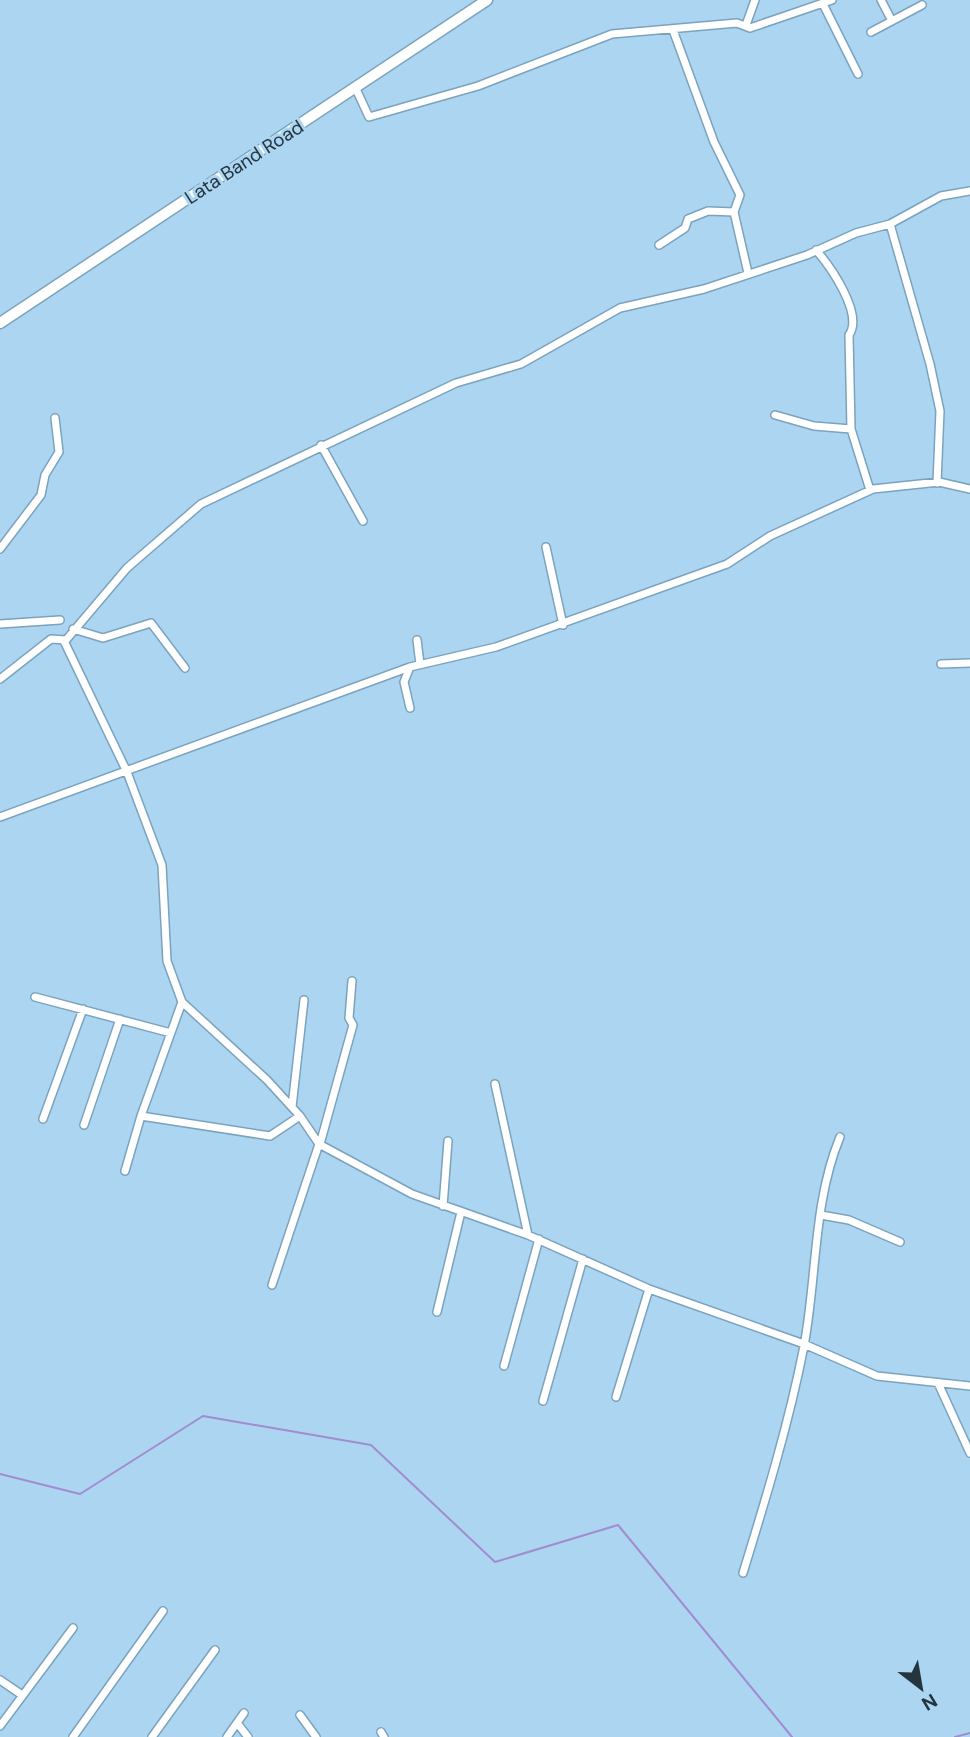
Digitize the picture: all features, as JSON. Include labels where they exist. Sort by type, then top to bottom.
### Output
[{"type":"main road","name":"Lata Band Road","points":[[0,323],[487,0]]},
{"type":"street","points":[[747,25],[755,0]]},
{"type":"street","points":[[356,89],[369,117],[478,86],[612,34],[747,25],[750,28],[832,0]]},
{"type":"street","points":[[881,0],[892,21]]},
{"type":"street","points":[[823,4],[858,74]]},
{"type":"street","points":[[871,32],[922,5]]},
{"type":"street","points":[[673,30],[714,142],[740,195],[734,212],[748,273]]},
{"type":"street","points":[[64,641],[127,568],[201,504],[456,383],[521,364],[620,308],[704,289],[890,223],[941,196],[970,191]]},
{"type":"street","points":[[659,245],[685,228],[688,219],[708,211],[734,212]]},
{"type":"street","points":[[890,223],[930,363],[940,411],[937,483]]},
{"type":"street","points":[[816,250],[836,276],[852,314],[853,324],[849,335],[851,429],[870,490]]},
{"type":"street","points":[[775,415],[814,426],[851,429]]},
{"type":"street","points":[[0,549],[41,495],[45,475],[59,452],[55,418]]},
{"type":"street","points":[[321,445],[363,521]]},
{"type":"street","points":[[0,817],[410,667],[495,647],[563,625],[727,564],[770,536],[870,490],[937,483],[970,489]]},
{"type":"street","points":[[546,547],[563,625]]},
{"type":"street","points":[[0,624],[60,620]]},
{"type":"street","points":[[73,629],[103,638],[151,623],[185,668]]},
{"type":"street","points":[[0,679],[51,639],[64,641]]},
{"type":"street","points":[[417,639],[420,664]]},
{"type":"street","points":[[64,641],[127,772],[162,865],[167,961],[182,1002],[292,1107],[319,1144],[412,1194],[539,1239],[649,1289],[804,1344],[877,1376],[970,1385]]},
{"type":"street","points":[[941,664],[970,663]]},
{"type":"street","points":[[410,667],[404,682],[410,708]]},
{"type":"street","points":[[272,1285],[319,1144],[353,1025],[349,1018],[352,981]]},
{"type":"street","points":[[35,997],[171,1033]]},
{"type":"street","points":[[292,1107],[304,1000]]},
{"type":"street","points":[[125,1171],[141,1116],[182,1002]]},
{"type":"street","points":[[43,1119],[83,1009]]},
{"type":"street","points":[[84,1125],[120,1019]]},
{"type":"street","points":[[495,1083],[528,1235]]},
{"type":"street","points":[[141,1116],[270,1136],[300,1116]]},
{"type":"street","points":[[744,1573],[785,1435],[804,1344],[827,1169],[840,1137]]},
{"type":"street","points":[[443,1206],[448,1141]]},
{"type":"street","points":[[437,1312],[461,1212]]},
{"type":"street","points":[[821,1215],[849,1220],[900,1242]]},
{"type":"street","points":[[503,1366],[539,1239]]},
{"type":"street","points":[[543,1401],[583,1259]]},
{"type":"street","points":[[616,1397],[649,1289]]},
{"type":"street","points":[[938,1383],[970,1453]]},
{"type":"street","points":[[73,1737],[163,1611]]},
{"type":"street","points":[[0,1726],[73,1628]]},
{"type":"street","points":[[152,1737],[215,1650]]},
{"type":"street","points":[[0,1680],[22,1695]]},
{"type":"street","points":[[227,1737],[244,1713]]},
{"type":"street","points":[[300,1715],[316,1737]]},
{"type":"street","points":[[237,1723],[248,1737]]},
{"type":"waterway","points":[[0,1474],[80,1494],[203,1416],[371,1445],[495,1562],[618,1525],[792,1737]]},
{"type":"waterway","points":[[955,1737],[970,1733]]}]
